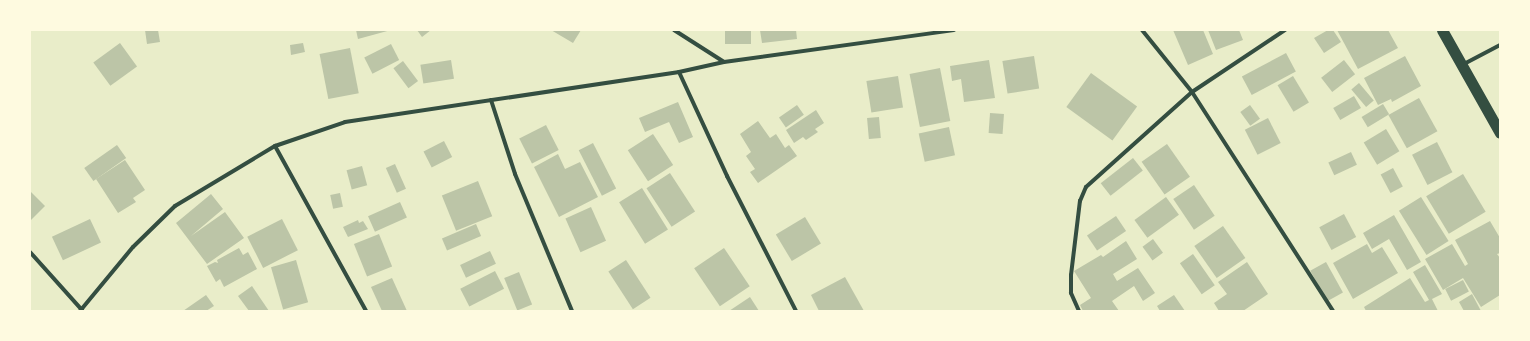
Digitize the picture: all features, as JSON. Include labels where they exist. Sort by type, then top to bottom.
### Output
[{"type":"highway","points":[[1442,30],[1500,133]]},
{"type":"street","points":[[674,30],[724,62]]},
{"type":"street","points":[[30,252],[81,310],[133,247],[175,206],[275,146],[345,122],[679,72],[724,62],[954,30]]},
{"type":"street","points":[[1142,30],[1192,92],[1333,311]]},
{"type":"street","points":[[1079,311],[1071,293],[1071,275],[1080,200],[1086,187],[1192,92],[1285,30]]},
{"type":"street","points":[[1462,65],[1500,45]]},
{"type":"street","points":[[679,72],[727,176],[796,311]]},
{"type":"street","points":[[491,100],[516,174],[572,311]]},
{"type":"street","points":[[275,146],[366,311]]},
{"type":"building","points":[[145,30],[158,30],[160,42],[147,44]]},
{"type":"building","points":[[356,30],[391,30],[358,39]]},
{"type":"building","points":[[417,30],[431,30],[422,37]]},
{"type":"building","points":[[551,30],[581,30],[573,43]]},
{"type":"building","points":[[725,30],[751,30],[751,44],[725,44]]},
{"type":"building","points":[[760,30],[796,30],[797,39],[762,43]]},
{"type":"building","points":[[1173,30],[1203,30],[1213,54],[1188,65]]},
{"type":"building","points":[[1208,30],[1239,30],[1243,40],[1216,50]]},
{"type":"building","points":[[1328,30],[1333,30],[1341,42],[1324,53],[1314,38]]},
{"type":"building","points":[[1337,30],[1388,30],[1398,48],[1358,69]]},
{"type":"building","points":[[120,43],[137,66],[110,86],[93,62]]},
{"type":"building","points":[[303,43],[305,52],[291,55],[290,45]]},
{"type":"building","points":[[391,44],[399,60],[372,74],[364,58]]},
{"type":"building","points":[[350,48],[359,93],[328,99],[320,54]]},
{"type":"building","points":[[1286,53],[1296,72],[1252,95],[1242,76]]},
{"type":"building","points":[[1034,56],[1039,89],[1008,94],[1002,61]]},
{"type":"building","points":[[1405,56],[1421,86],[1392,102],[1391,99],[1378,105],[1364,78]]},
{"type":"building","points":[[451,60],[454,79],[423,84],[420,65]]},
{"type":"building","points":[[989,60],[995,98],[964,102],[961,79],[952,81],[950,66]]},
{"type":"building","points":[[1344,60],[1355,74],[1332,92],[1321,78]]},
{"type":"building","points":[[403,61],[418,81],[408,88],[393,68]]},
{"type":"building","points":[[940,68],[950,121],[920,127],[910,74]]},
{"type":"building","points":[[1091,73],[1137,107],[1112,140],[1066,107]]},
{"type":"building","points":[[898,76],[903,108],[871,113],[866,81]]},
{"type":"building","points":[[1293,76],[1309,103],[1294,112],[1278,85]]},
{"type":"building","points":[[1359,83],[1374,101],[1366,107],[1351,89]]},
{"type":"building","points":[[1354,96],[1361,108],[1340,120],[1333,108]]},
{"type":"building","points":[[1419,98],[1437,131],[1407,148],[1388,115]]},
{"type":"building","points":[[678,102],[693,137],[679,143],[669,122],[645,132],[639,118]]},
{"type":"building","points":[[1383,104],[1389,114],[1368,127],[1362,117]]},
{"type":"building","points":[[797,105],[804,115],[786,127],[779,118]]},
{"type":"building","points":[[1250,105],[1260,119],[1250,126],[1240,112]]},
{"type":"building","points":[[816,110],[824,123],[815,129],[818,132],[806,140],[803,137],[794,143],[786,130]]},
{"type":"building","points":[[990,113],[1004,114],[1003,134],[989,133]]},
{"type":"building","points":[[879,117],[881,138],[869,139],[867,118]]},
{"type":"building","points":[[1268,118],[1281,143],[1258,155],[1245,130]]},
{"type":"building","points":[[758,121],[770,138],[776,134],[785,148],[789,145],[797,156],[758,183],[750,172],[755,169],[746,156],[751,152],[740,134]]},
{"type":"building","points":[[546,125],[559,150],[532,164],[519,139]]},
{"type":"building","points":[[949,127],[955,155],[925,162],[919,133]]},
{"type":"building","points":[[1386,129],[1399,151],[1377,165],[1364,142]]},
{"type":"building","points":[[653,134],[673,165],[648,181],[628,150]]},
{"type":"building","points":[[444,141],[452,157],[432,167],[424,151]]},
{"type":"building","points":[[1437,142],[1452,172],[1427,185],[1412,155]]},
{"type":"building","points":[[593,143],[616,188],[602,196],[579,150]]},
{"type":"building","points":[[1167,144],[1190,177],[1165,195],[1142,162]]},
{"type":"building","points":[[117,145],[126,158],[93,181],[84,168]]},
{"type":"building","points":[[1351,152],[1357,165],[1334,175],[1328,163]]},
{"type":"building","points":[[558,154],[565,169],[580,162],[598,197],[559,217],[534,167]]},
{"type":"building","points":[[1133,158],[1143,171],[1111,196],[1101,183]]},
{"type":"building","points":[[125,160],[145,190],[133,198],[136,202],[118,213],[96,179]]},
{"type":"building","points":[[395,164],[406,189],[397,193],[386,168]]},
{"type":"building","points":[[362,166],[367,185],[352,189],[347,170]]},
{"type":"building","points":[[1393,168],[1403,187],[1390,193],[1381,175]]},
{"type":"building","points":[[670,173],[695,212],[672,227],[647,188]]},
{"type":"building","points":[[1463,174],[1486,212],[1449,234],[1426,196]]},
{"type":"building","points":[[478,181],[492,216],[456,231],[442,196]]},
{"type":"building","points":[[1194,185],[1215,216],[1194,230],[1173,199]]},
{"type":"building","points":[[642,188],[668,230],[645,244],[619,202]]},
{"type":"building","points":[[30,191],[45,206],[30,221]]},
{"type":"building","points":[[340,193],[343,207],[333,209],[330,195]]},
{"type":"building","points":[[211,194],[223,209],[191,236],[225,212],[244,238],[207,264],[176,223]]},
{"type":"building","points":[[1166,197],[1179,215],[1147,238],[1134,220]]},
{"type":"building","points":[[1421,197],[1449,241],[1427,255],[1399,211]]},
{"type":"building","points":[[400,202],[407,218],[375,232],[368,216]]},
{"type":"building","points":[[591,207],[606,241],[580,252],[565,218]]},
{"type":"building","points":[[1344,214],[1356,237],[1331,250],[1319,227]]},
{"type":"building","points":[[1394,215],[1421,262],[1407,270],[1389,239],[1372,249],[1363,233]]},
{"type":"building","points":[[1116,216],[1126,231],[1097,250],[1087,236]]},
{"type":"building","points":[[805,217],[821,244],[792,261],[776,235]]},
{"type":"building","points":[[90,219],[101,243],[63,260],[52,237]]},
{"type":"building","points":[[282,219],[298,250],[263,268],[247,237]]},
{"type":"building","points":[[358,220],[359,223],[363,221],[368,229],[348,237],[343,227]]},
{"type":"building","points":[[1490,221],[1500,238],[1500,253],[1497,254],[1500,258],[1500,295],[1481,307],[1463,278],[1443,290],[1425,259],[1452,244],[1465,266],[1468,264],[1455,240]]},
{"type":"building","points":[[476,224],[481,236],[447,250],[442,238]]},
{"type":"building","points":[[1223,226],[1245,258],[1217,278],[1194,246]]},
{"type":"building","points":[[379,234],[392,266],[367,277],[354,244]]},
{"type":"building","points":[[1153,239],[1163,253],[1152,260],[1142,247]]},
{"type":"building","points":[[1126,241],[1137,259],[1113,274],[1117,281],[1138,268],[1155,293],[1143,301],[1134,286],[1112,301],[1119,311],[1083,311],[1080,305],[1091,298],[1074,271],[1101,255],[1103,257]]},
{"type":"building","points":[[1367,244],[1372,253],[1382,247],[1398,273],[1353,299],[1333,263]]},
{"type":"building","points":[[239,248],[243,255],[248,252],[257,269],[224,287],[220,279],[216,282],[207,266],[215,262],[218,263],[217,260]]},
{"type":"building","points":[[724,248],[750,286],[720,306],[694,268]]},
{"type":"building","points":[[490,251],[496,264],[466,278],[460,265]]},
{"type":"building","points":[[1193,254],[1215,285],[1202,294],[1180,263]]},
{"type":"building","points":[[296,260],[308,302],[283,309],[271,267]]},
{"type":"building","points":[[626,260],[651,298],[633,309],[608,271]]},
{"type":"building","points":[[1247,262],[1268,294],[1243,311],[1219,311],[1214,303],[1227,294],[1218,282]]},
{"type":"building","points":[[1326,262],[1343,293],[1327,301],[1310,271]]},
{"type":"building","points":[[1425,265],[1442,294],[1432,299],[1438,311],[1366,311],[1364,307],[1410,278],[1425,302],[1429,300],[1413,272]]},
{"type":"building","points":[[495,271],[504,289],[469,307],[460,289]]},
{"type":"building","points":[[519,272],[532,304],[517,310],[504,278]]},
{"type":"building","points":[[845,277],[864,311],[819,311],[811,295]]},
{"type":"building","points":[[392,278],[407,311],[382,311],[371,287]]},
{"type":"building","points":[[1463,280],[1469,292],[1451,301],[1445,289]]},
{"type":"building","points":[[252,286],[269,311],[249,311],[238,296]]},
{"type":"building","points":[[1472,294],[1481,311],[1464,311],[1459,302]]},
{"type":"building","points":[[206,295],[214,306],[206,311],[183,311]]},
{"type":"building","points":[[1174,295],[1185,311],[1160,311],[1157,306]]},
{"type":"building","points":[[750,297],[759,311],[729,311]]}]
